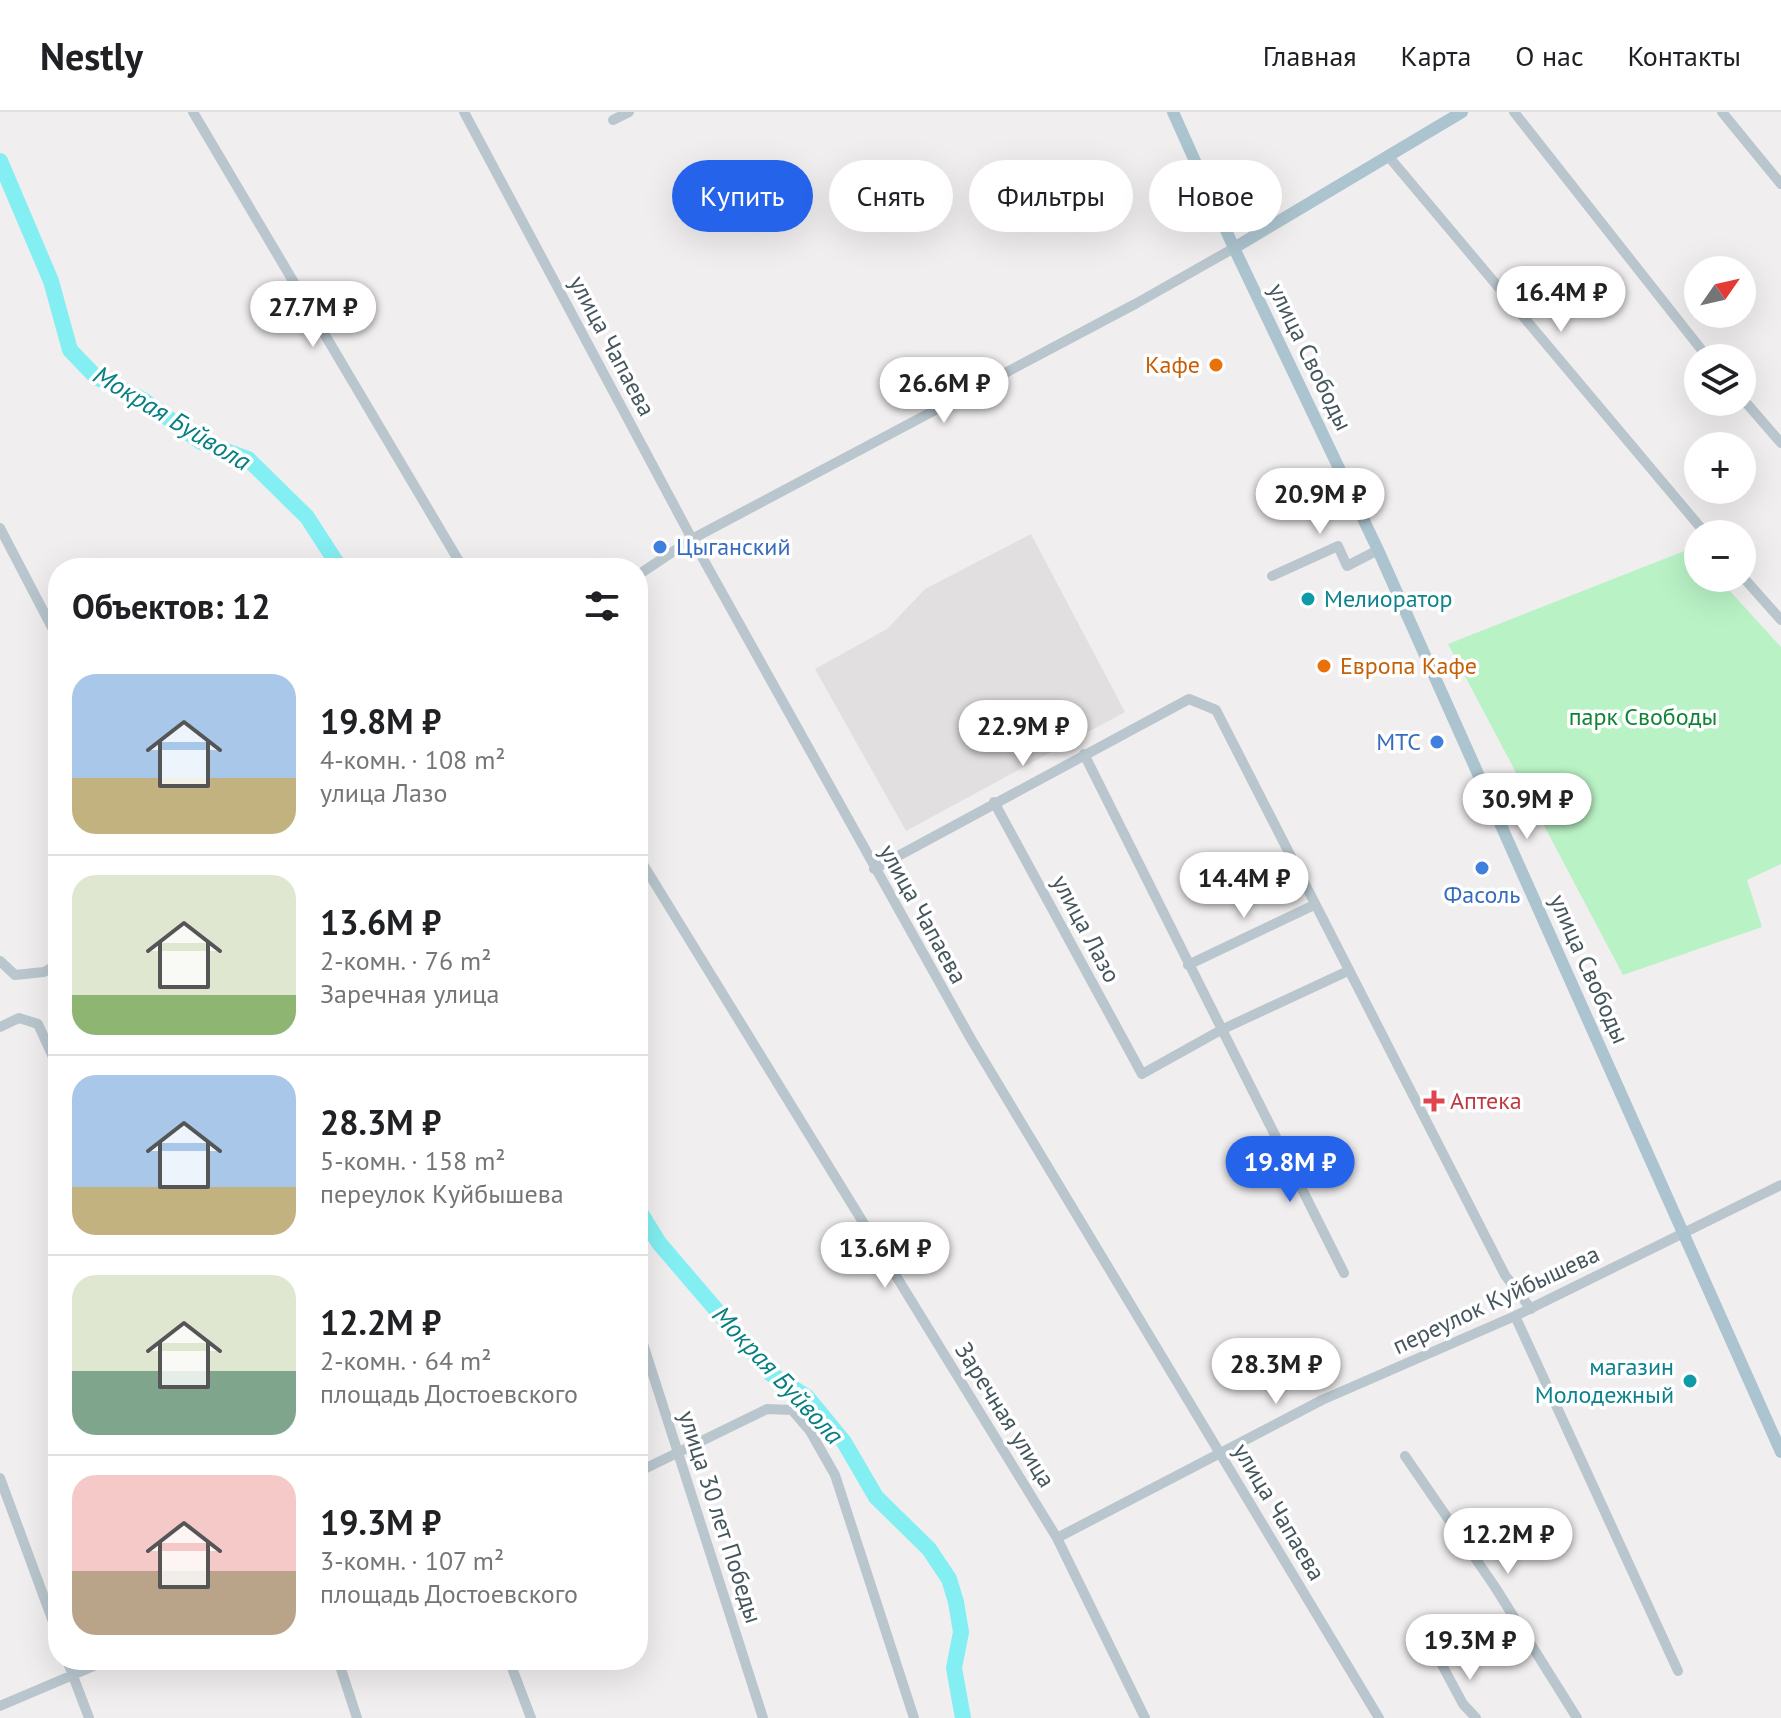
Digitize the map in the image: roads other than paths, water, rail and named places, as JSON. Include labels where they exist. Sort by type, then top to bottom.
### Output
[{"type":"main road","name":"улица Свободы","points":[[1173,112],[1234,248],[1378,550],[1781,1452]]},
{"type":"main road","points":[[1234,248],[1462,112]]},
{"type":"street","points":[[193,112],[457,558]]},
{"type":"street","name":"улица Чапаева","points":[[464,112],[692,539],[874,869],[971,1039],[1379,1718]]},
{"type":"street","points":[[613,120],[629,112]]},
{"type":"street","points":[[1514,112],[1697,344]]},
{"type":"street","points":[[1722,112],[1781,184]]},
{"type":"street","points":[[1389,157],[1694,520]]},
{"type":"street","points":[[648,568],[692,539],[1124,310],[1234,248]]},
{"type":"street","points":[[1756,414],[1781,443]]},
{"type":"street","points":[[0,528],[48,620]]},
{"type":"street","points":[[1272,576],[1338,546],[1347,566],[1378,550]]},
{"type":"street","points":[[1756,592],[1781,620]]},
{"type":"street","points":[[874,869],[1189,699],[1216,710],[1505,1275],[1531,1309]]},
{"type":"street","points":[[1084,754],[1344,1273]]},
{"type":"street","name":"улица Лазо","points":[[994,802],[1142,1074],[1221,1030]]},
{"type":"street","name":"Заречная улица","points":[[648,872],[1057,1538],[1145,1718]]},
{"type":"street","points":[[1188,965],[1314,905]]},
{"type":"street","points":[[0,961],[15,975],[48,970]]},
{"type":"street","points":[[1221,1030],[1348,971]]},
{"type":"street","points":[[0,1027],[19,1018],[38,1024],[48,1046]]},
{"type":"street","name":"переулок Куйбышева","points":[[1057,1538],[1322,1400],[1531,1309],[1781,1185]]},
{"type":"street","points":[[1515,1316],[1678,1671]]},
{"type":"street","name":"улица 30 лет Победы","points":[[648,1359],[763,1718]]},
{"type":"street","points":[[648,1467],[767,1409],[792,1410],[810,1431],[835,1475],[914,1718]]},
{"type":"street","points":[[1405,1456],[1495,1587],[1577,1718]]},
{"type":"street","points":[[0,1478],[48,1608]]},
{"type":"street","points":[[1441,1663],[1463,1704],[1476,1718]]},
{"type":"street","points":[[71,1670],[89,1718]]},
{"type":"street","points":[[0,1706],[80,1670]]},
{"type":"street","points":[[341,1670],[357,1718]]},
{"type":"street","points":[[513,1670],[531,1718]]},
{"type":"waterway","name":"Мокрая Буйвола","points":[[0,161],[51,281],[70,350],[96,377],[143,400],[201,442],[248,459],[307,517],[334,558]]},
{"type":"waterway","name":"Мокрая Буйвола","points":[[648,1225],[659,1243],[771,1374],[807,1397],[844,1442],[876,1497],[929,1549],[949,1579],[961,1632],[954,1668],[963,1718]]},
{"type":"place","name":"Кафе","points":[[1216,365]]},
{"type":"place","name":"Цыганский","points":[[660,547]]},
{"type":"place","name":"Мелиоратор","points":[[1308,599]]},
{"type":"place","name":"Европа Кафе","points":[[1324,666]]},
{"type":"place","name":"МТС","points":[[1437,742]]},
{"type":"place","name":"Фасоль","points":[[1482,868]]},
{"type":"place","name":"Аптека","points":[[1434,1101]]},
{"type":"place","name":"магазин Молодежный","points":[[1690,1381]]},
{"type":"park label","name":"парк Свободы","points":[[1643,717]]}]
